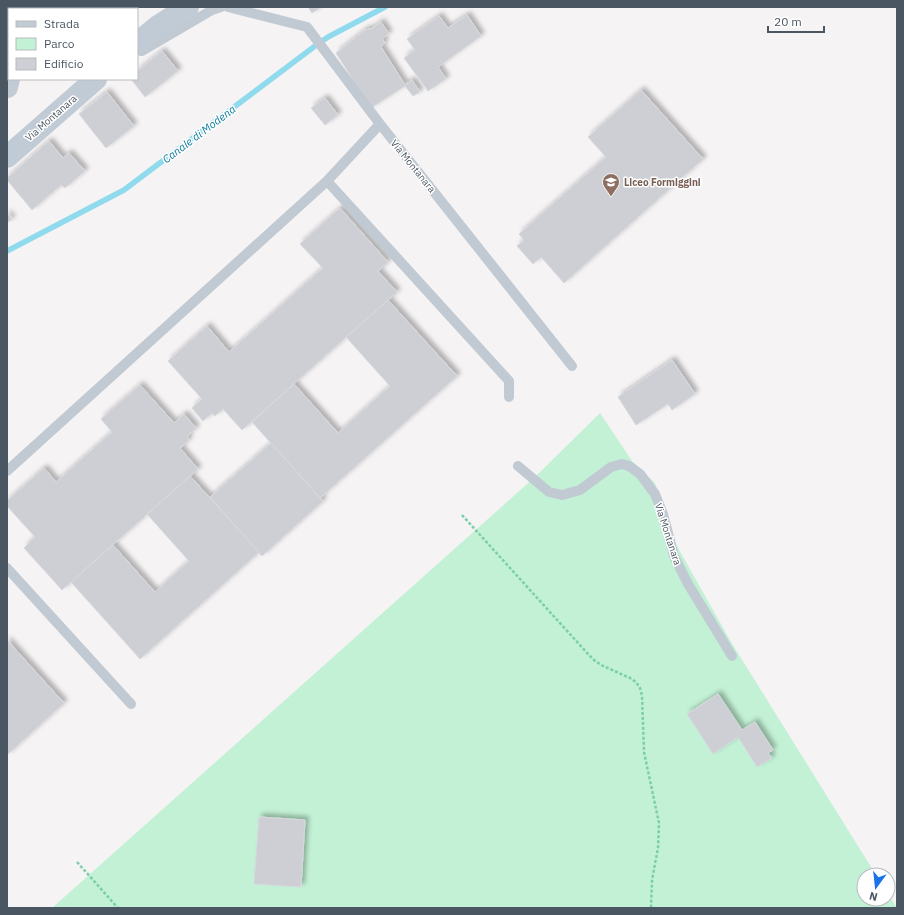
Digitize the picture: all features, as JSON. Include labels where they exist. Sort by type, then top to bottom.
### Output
[{"type":"main road","points":[[138,42],[158,26],[188,7]]},
{"type":"main road","name":"Via Montanara","points":[[7,157],[95,80]]},
{"type":"lane","points":[[138,50],[142,51],[212,10],[221,7]]},
{"type":"lane","name":"Via Montanara","points":[[228,7],[307,27],[380,124],[572,366]]},
{"type":"lane","points":[[7,471],[327,181],[380,124]]},
{"type":"lane","points":[[327,181],[509,380],[509,397]]},
{"type":"lane","name":"Via Montanara","points":[[518,466],[549,492],[562,495],[580,490],[611,467],[616,465],[622,464],[629,466],[640,474],[655,494],[663,514],[674,556],[688,584],[732,656]]},
{"type":"lane","points":[[7,568],[130,704]]},
{"type":"path","points":[[462,515],[591,657],[601,665],[630,678],[636,682],[640,688],[642,696],[644,752],[659,823],[658,848],[652,880],[651,908]]},
{"type":"path","points":[[77,862],[118,908]]},
{"type":"green space","points":[[600,413],[632,461],[655,483],[673,539],[731,642],[871,867],[856,867],[856,907],[896,906],[897,908],[52,908],[535,477]]},
{"type":"building","points":[[7,7],[30,8],[8,8],[8,14]]},
{"type":"building","points":[[86,7],[87,8],[69,8]]},
{"type":"building","points":[[308,7],[321,7],[312,13]]},
{"type":"building","points":[[467,15],[481,36],[438,67],[446,79],[428,91],[404,58],[415,50],[407,39],[439,16],[448,28]]},
{"type":"building","points":[[381,22],[389,34],[382,38],[385,43],[381,47],[405,85],[412,80],[420,92],[413,96],[405,86],[371,108],[336,53],[365,30],[371,29]]},
{"type":"building","points":[[162,51],[178,71],[145,97],[132,80],[138,80],[138,70]]},
{"type":"building","name":"Liceo Formiggini","points":[[641,90],[703,159],[564,283],[541,257],[533,264],[517,246],[524,240],[519,234],[606,157],[588,137]]},
{"type":"building","points":[[107,92],[134,126],[106,148],[79,114]]},
{"type":"building","points":[[325,98],[338,115],[325,125],[311,108]]},
{"type":"building","points":[[49,141],[63,158],[69,153],[85,171],[65,188],[61,185],[32,210],[7,180],[7,178]]},
{"type":"building","points":[[340,208],[388,262],[378,271],[397,292],[242,430],[223,409],[215,416],[212,413],[203,421],[192,408],[202,399],[168,361],[207,326],[229,352],[323,268],[300,244]]},
{"type":"building","points":[[7,213],[12,219],[7,223]]},
{"type":"building","points":[[388,300],[457,376],[320,498],[252,422],[294,384],[338,433],[390,386],[346,337]]},
{"type":"building","points":[[672,360],[695,394],[672,410],[668,404],[636,425],[618,397]]},
{"type":"building","points":[[140,385],[174,423],[184,414],[196,428],[187,436],[189,440],[180,448],[198,469],[62,590],[24,548],[35,537],[7,506],[7,501],[44,468],[56,482],[112,432],[101,419]]},
{"type":"building","points":[[271,443],[323,501],[262,556],[210,497]]},
{"type":"building","points":[[190,476],[259,552],[140,659],[71,582],[113,545],[155,592],[189,561],[147,514]]},
{"type":"building","points":[[7,640],[64,703],[7,755]]},
{"type":"building","points":[[718,694],[742,730],[755,722],[773,750],[768,753],[772,758],[757,767],[738,737],[713,754],[687,714]]},
{"type":"building","points":[[259,817],[305,820],[301,887],[254,884]]},
{"type":"waterway","name":"Canale di Modena","points":[[7,251],[124,190],[315,46],[328,37],[385,7]]},
{"type":"place","name":"Liceo Formiggini","points":[[611,197]]}]
